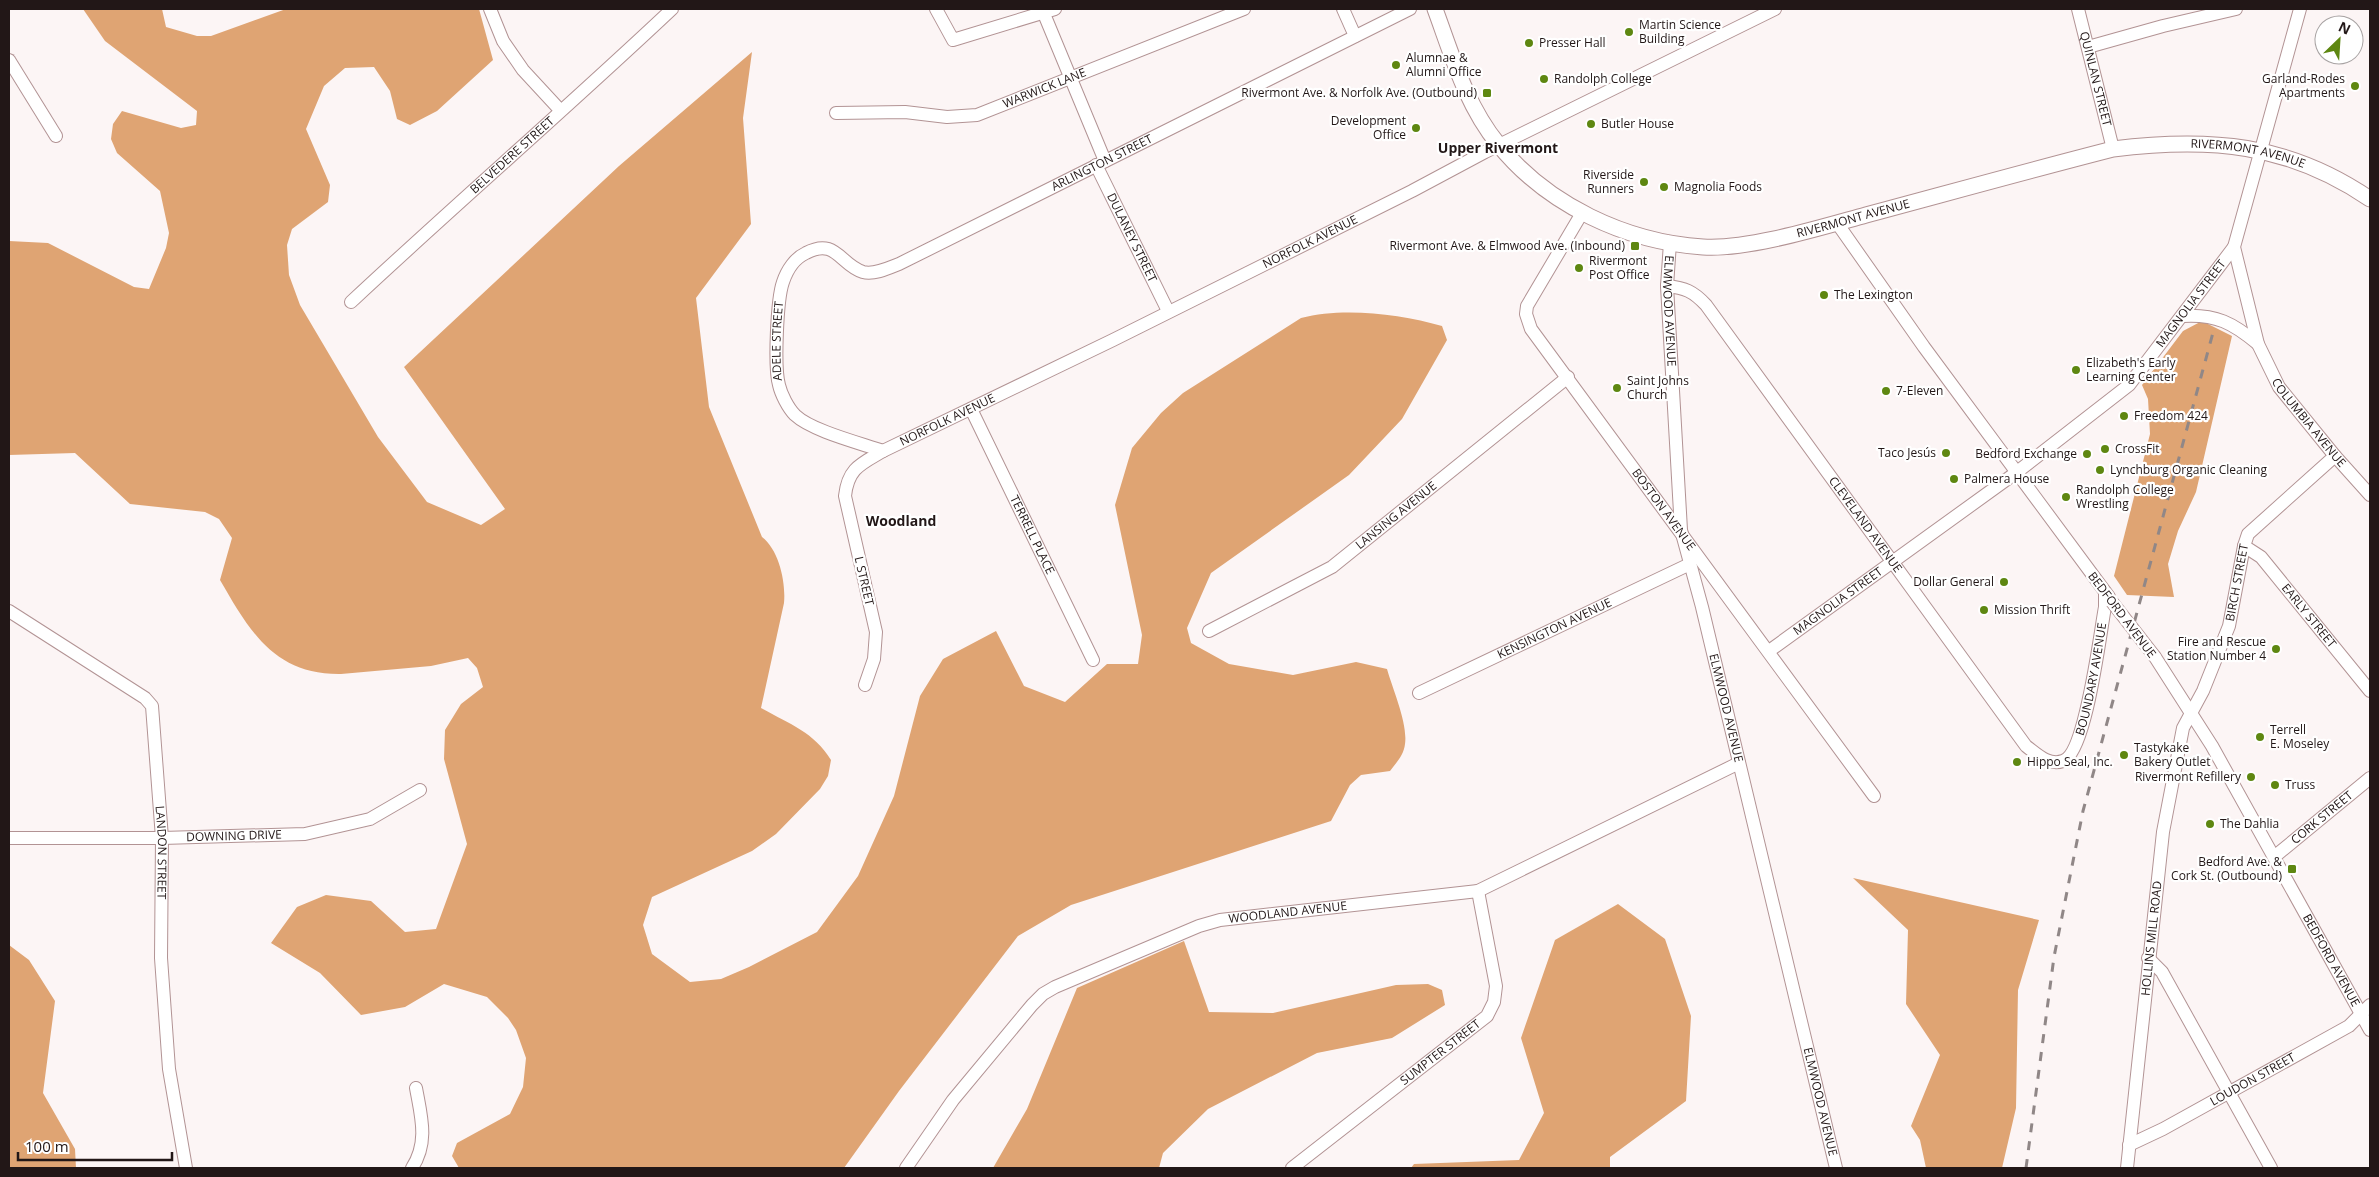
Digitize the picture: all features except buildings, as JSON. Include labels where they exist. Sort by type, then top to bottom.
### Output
[{"type":"main road","name":"RIVERMONT AVENUE","points":[[1435,9],[1469,98],[1498,145],[1534,179],[1582,213],[1624,231],[1670,243],[1705,247],[1758,242],[1837,223],[2113,149],[2191,142],[2261,151],[2321,171],[2350,185],[2370,199]]},
{"type":"street","points":[[490,9],[503,41],[522,70],[560,110]]},
{"type":"street","name":"BELVEDERE STREET","points":[[351,302],[560,110],[609,69],[672,9]]},
{"type":"street","points":[[936,9],[953,40],[1047,10]]},
{"type":"street","name":"WARWICK LANE","points":[[836,113],[905,112],[946,117],[977,115],[1244,9]]},
{"type":"street","points":[[1343,9],[1355,36]]},
{"type":"street","name":"ARLINGTON STREET","points":[[794,260],[818,248],[829,248],[863,272],[880,271],[1410,9]]},
{"type":"street","name":"NORFOLK AVENUE","points":[[848,476],[856,467],[883,451],[1404,195],[1498,145],[1775,9]]},
{"type":"street","name":"QUINLAN STREET","points":[[2078,9],[2113,149]]},
{"type":"street","points":[[2088,47],[2163,26],[2236,9]]},
{"type":"street","name":"COLUMBIA AVENUE","points":[[2300,9],[2234,246],[2258,344],[2279,387],[2334,456],[2370,496]]},
{"type":"street","name":"DULANEY STREET","points":[[1047,10],[1100,163],[1168,311]]},
{"type":"street","points":[[9,60],[56,136]]},
{"type":"street","name":"BOSTON AVENUE","points":[[1582,213],[1533,296],[1526,314],[1531,329],[1874,796]]},
{"type":"street","name":"BEDFORD AVENUE","points":[[1837,223],[1929,353],[2108,597],[2155,657],[2191,710],[2274,857],[2366,1009],[2370,1030]]},
{"type":"street","name":"ELMWOOD AVENUE","points":[[1670,243],[1666,286],[1680,530],[1702,607],[1836,1168]]},
{"type":"street","name":"MAGNOLIA STREET","points":[[1769,652],[2017,472],[2129,385],[2234,246]]},
{"type":"street","name":"ADELE STREET","points":[[794,260],[783,282],[780,299],[777,351],[779,384],[782,392],[795,415],[811,425],[883,451]]},
{"type":"street","name":"CLEVELAND AVENUE","points":[[1666,286],[1684,288],[1695,293],[1706,305],[2026,746],[2040,757],[2053,763],[2065,761]]},
{"type":"street","name":"COLUMBIA AVENUE","points":[[2183,316],[2203,315],[2223,320],[2242,331],[2258,344]]},
{"type":"street","name":"LANSING AVENUE","points":[[1209,631],[1332,567],[1568,377]]},
{"type":"street","name":"TERRELL PLACE","points":[[971,409],[1093,660]]},
{"type":"street","name":"BIRCH STREET","points":[[2191,710],[2203,691],[2229,626],[2248,534],[2334,456]]},
{"type":"street","name":"L STREET","points":[[848,476],[845,496],[876,632],[874,659],[865,685]]},
{"type":"street","name":"EARLY STREET","points":[[2244,546],[2261,557],[2370,691]]},
{"type":"street","name":"KENSINGTON AVENUE","points":[[1419,693],[1690,564]]},
{"type":"street","name":"BOUNDARY AVENUE","points":[[2065,761],[2074,752],[2084,723],[2108,597]]},
{"type":"street","name":"LANDON STREET","points":[[9,611],[149,702],[152,706],[162,838],[161,958],[168,1069],[186,1168]]},
{"type":"street","name":"HOLLINS MILL ROAD","points":[[2127,1168],[2163,832],[2183,728],[2191,710]]},
{"type":"street","name":"WOODLAND AVENUE","points":[[906,1168],[959,1093],[1032,1005],[1043,994],[1055,987],[1199,926],[1220,920],[1478,891],[1739,763]]},
{"type":"street","name":"CORK STREET","points":[[2274,857],[2370,778]]},
{"type":"street","name":"DOWNING DRIVE","points":[[9,838],[162,838],[305,834],[370,819],[420,790]]},
{"type":"street","name":"SUMPTER STREET","points":[[1292,1168],[1487,1016],[1494,1002],[1496,986],[1478,891]]},
{"type":"street","points":[[2148,958],[2162,972],[2271,1168]]},
{"type":"street","name":"LOUDON STREET","points":[[2129,1145],[2163,1129],[2349,1026],[2366,1009]]},
{"type":"street","points":[[412,1168],[420,1154],[423,1135],[416,1088]]},
{"type":"shaded area","points":[[83,9],[162,9],[166,27],[197,36],[211,36],[286,9],[479,9],[493,60],[437,111],[410,125],[397,119],[390,91],[374,67],[345,68],[324,86],[306,129],[330,185],[328,202],[292,229],[287,245],[289,275],[300,305],[378,437],[427,502],[481,525],[505,509],[404,367],[619,166],[752,52],[743,118],[751,224],[696,298],[709,407],[762,537],[777,558],[784,586],[784,603],[761,708],[809,735],[831,760],[828,776],[820,789],[776,834],[752,851],[652,897],[643,925],[652,954],[690,982],[721,979],[749,967],[817,932],[858,876],[894,796],[920,696],[943,659],[996,631],[1024,686],[1065,702],[1107,664],[1138,664],[1142,635],[1115,505],[1132,448],[1161,413],[1183,393],[1301,318],[1335,313],[1390,315],[1442,326],[1447,340],[1402,419],[1349,475],[1211,573],[1187,628],[1191,643],[1229,664],[1293,675],[1356,662],[1387,669],[1404,727],[1405,744],[1401,755],[1390,771],[1361,775],[1350,785],[1331,821],[1071,905],[1018,936],[899,1091],[844,1168],[459,1168],[452,1156],[457,1143],[510,1114],[523,1087],[526,1058],[516,1030],[508,1018],[487,997],[444,984],[405,1007],[361,1015],[320,973],[271,943],[297,907],[326,895],[371,901],[405,932],[436,929],[467,844],[444,759],[445,730],[461,704],[483,687],[477,668],[468,658],[431,666],[341,674],[318,672],[298,667],[267,647],[254,633],[220,580],[232,538],[219,519],[205,512],[130,504],[75,453],[9,455],[9,241],[48,243],[134,287],[149,289],[166,248],[169,233],[160,191],[117,153],[111,139],[113,124],[122,111],[181,128],[196,125],[197,111],[105,41]]},
{"type":"shaded area","points":[[2202,321],[2232,336],[2196,492],[2178,531],[2168,564],[2174,597],[2127,595],[2114,576],[2150,434],[2148,399],[2142,385],[2183,331]]},
{"type":"shaded area","points":[[1853,878],[2039,920],[2018,990],[2016,1108],[2002,1168],[1926,1168],[1920,1140],[1911,1126],[1940,1055],[1906,1004],[1908,930]]},
{"type":"shaded area","points":[[1618,904],[1665,939],[1691,1016],[1686,1101],[1610,1157],[1610,1168],[1411,1168],[1414,1164],[1519,1160],[1544,1113],[1521,1038],[1555,940]]},
{"type":"shaded area","points":[[1184,941],[1209,1012],[1273,1013],[1396,985],[1428,984],[1442,990],[1445,1005],[1392,1038],[1317,1053],[1208,1109],[1163,1153],[1159,1168],[993,1168],[1027,1109],[1077,988]]},
{"type":"shaded area","points":[[9,945],[29,960],[55,1001],[43,1093],[75,1149],[76,1168],[9,1168]]},
{"type":"railway","points":[[2026,1168],[2054,957],[2083,811],[2214,329]]},
{"type":"place","name":"Martin Science Building","points":[[1629,32]]},
{"type":"place","name":"Presser Hall","points":[[1529,43]]},
{"type":"place","name":"Alumnae & Alumni Office","points":[[1396,65]]},
{"type":"place","name":"Randolph College","points":[[1544,79]]},
{"type":"place","name":"Garland-Rodes Apartments","points":[[2355,86]]},
{"type":"place","name":"Rivermont Ave. & Norfolk Ave. (Outbound)","points":[[1487,93]]},
{"type":"place","name":"Butler House","points":[[1591,124]]},
{"type":"place","name":"Development Office","points":[[1416,128]]},
{"type":"place","name":"Riverside Runners","points":[[1644,182]]},
{"type":"place","name":"Magnolia Foods","points":[[1664,187]]},
{"type":"place","name":"Rivermont Ave. & Elmwood Ave. (Inbound)","points":[[1635,246]]},
{"type":"place","name":"Rivermont Post Office","points":[[1579,268]]},
{"type":"place","name":"The Lexington","points":[[1824,295]]},
{"type":"place","name":"Elizabeth's Early Learning Center","points":[[2076,370]]},
{"type":"place","name":"Saint Johns Church","points":[[1617,388]]},
{"type":"place","name":"7-Eleven","points":[[1886,391]]},
{"type":"place","name":"Freedom 424","points":[[2124,416]]},
{"type":"place","name":"CrossFit","points":[[2105,449]]},
{"type":"place","name":"Taco Jesús","points":[[1946,453]]},
{"type":"place","name":"Bedford Exchange","points":[[2087,454]]},
{"type":"place","name":"Lynchburg Organic Cleaning","points":[[2100,470]]},
{"type":"place","name":"Palmera House","points":[[1954,479]]},
{"type":"place","name":"Randolph College Wrestling","points":[[2066,497]]},
{"type":"place","name":"Dollar General","points":[[2004,582]]},
{"type":"place","name":"Mission Thrift","points":[[1984,610]]},
{"type":"place","name":"Fire and Rescue Station Number 4","points":[[2276,649]]},
{"type":"place","name":"Terrell E. Moseley","points":[[2260,737]]},
{"type":"place","name":"Tastykake Bakery Outlet","points":[[2124,755]]},
{"type":"place","name":"Hippo Seal, Inc.","points":[[2017,762]]},
{"type":"place","name":"Rivermont Refillery","points":[[2251,777]]},
{"type":"place","name":"Truss","points":[[2275,785]]},
{"type":"place","name":"The Dahlia","points":[[2210,824]]},
{"type":"place","name":"Bedford Ave. & Cork St. (Outbound)","points":[[2292,869]]},
{"type":"district","name":"Upper Rivermont","points":[[1498,148]]},
{"type":"district","name":"Woodland","points":[[901,521]]}]
